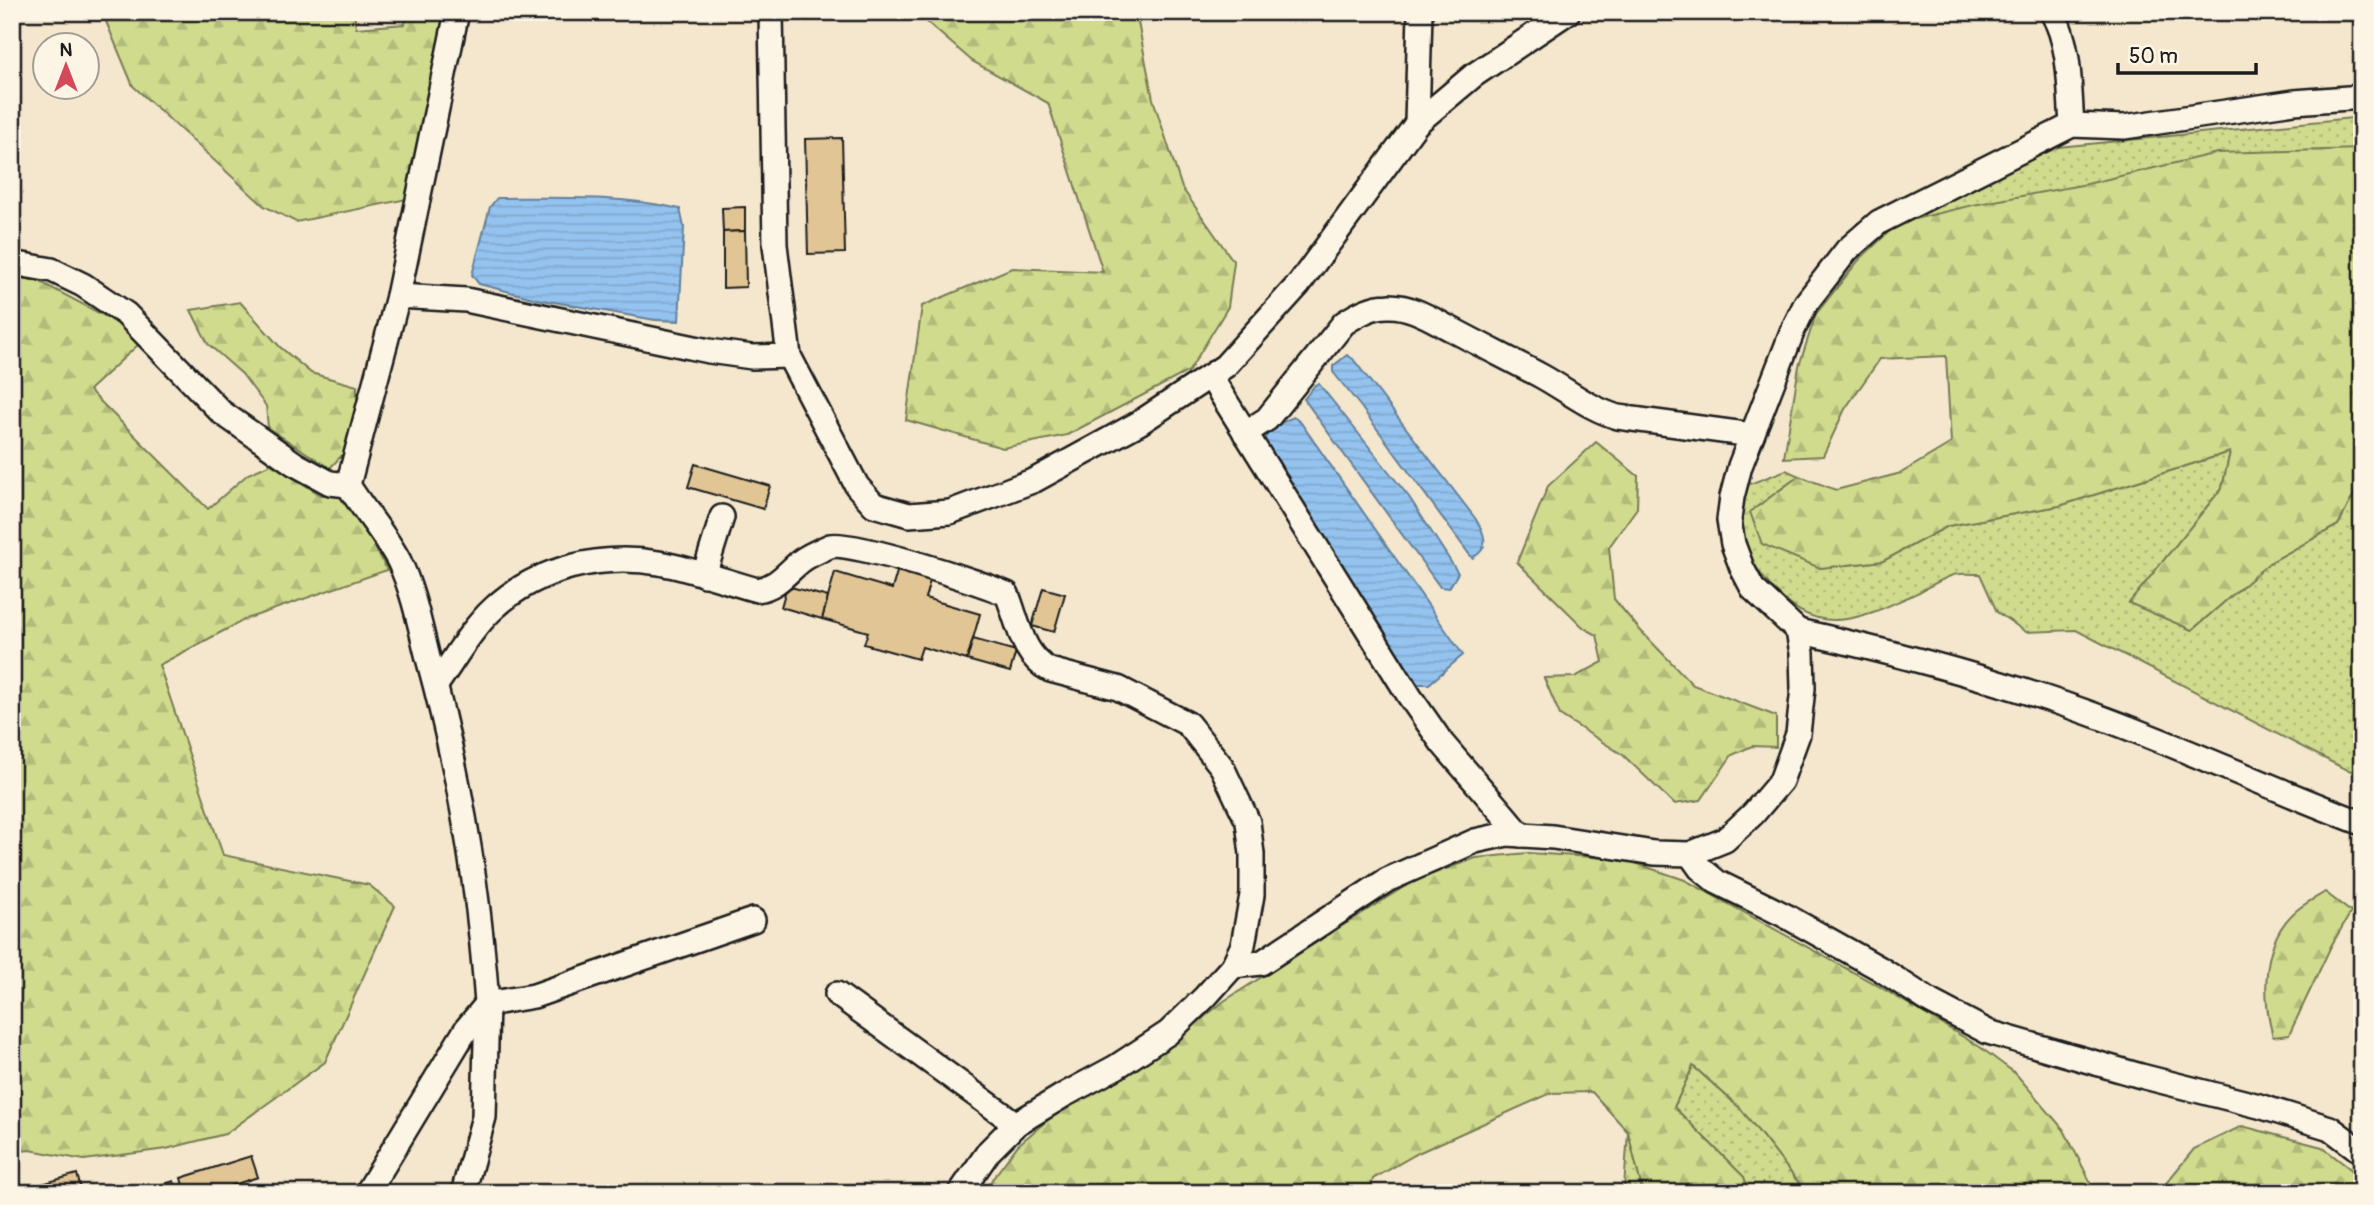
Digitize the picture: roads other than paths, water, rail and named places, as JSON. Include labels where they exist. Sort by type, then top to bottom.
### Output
[{"type":"street","points":[[457,12],[398,296],[348,485],[399,562],[436,685],[468,832],[482,932],[487,1004],[484,1117],[463,1193]]},
{"type":"street","points":[[771,12],[775,245],[789,356],[857,486],[874,505],[909,514],[950,512],[1035,480],[1139,423],[1225,366],[1299,284],[1417,123],[1474,75],[1568,12]]},
{"type":"street","points":[[1417,123],[1420,12]]},
{"type":"street","points":[[2052,12],[2066,51],[2072,125]]},
{"type":"street","points":[[2362,97],[2294,102],[2124,127],[2072,125],[1879,222],[1847,250],[1806,303],[1740,466],[1729,520],[1733,544],[1753,589],[1798,631],[1860,645],[2039,696],[2117,724],[2362,822]]},
{"type":"street","points":[[12,263],[52,270],[83,285],[126,314],[221,412],[295,464],[330,483],[348,485]]},
{"type":"street","points":[[398,296],[480,302],[709,351],[752,357],[789,356]]},
{"type":"street","points":[[1245,433],[1268,419],[1344,323],[1360,313],[1389,306],[1404,307],[1426,316],[1545,378],[1599,412],[1618,417],[1752,435]]},
{"type":"street","points":[[1210,376],[1410,697],[1442,743],[1521,835]]},
{"type":"street","points":[[704,575],[722,517]]},
{"type":"street","points":[[436,685],[493,608],[521,587],[584,562],[620,560],[659,563],[757,590],[769,588],[803,559],[833,545],[862,549],[986,584],[1007,594],[1029,654],[1040,664],[1118,688],[1188,724],[1222,768],[1248,822],[1252,854],[1252,895],[1242,945],[1233,966],[1168,1033],[1116,1067],[1063,1095],[1016,1125],[989,1151],[960,1193]]},
{"type":"street","points":[[1233,966],[1261,963],[1387,880],[1475,841],[1507,834],[1553,836],[1654,853],[1690,854],[1725,840],[1753,814],[1781,781],[1798,734],[1802,700],[1802,653],[1798,631]]},
{"type":"street","points":[[1690,854],[1700,868],[1717,882],[1784,915],[1879,968],[1931,1002],[1988,1032],[2330,1128],[2362,1152]]},
{"type":"street","points":[[367,1193],[467,1028],[487,1004],[534,996],[753,920]]},
{"type":"street","points":[[837,994],[868,1014],[1016,1125]]},
{"type":"water","points":[[497,198],[612,199],[680,209],[684,227],[679,321],[655,320],[537,299],[479,284],[472,275],[490,207]]},
{"type":"water","points":[[1347,355],[1353,359],[1475,518],[1481,529],[1484,545],[1472,558],[1333,372],[1333,366]]},
{"type":"water","points":[[1319,384],[1409,497],[1458,573],[1449,588],[1440,587],[1304,399],[1315,385]]},
{"type":"water","points":[[1294,417],[1301,423],[1463,655],[1429,684],[1416,684],[1263,444],[1271,430]]}]
